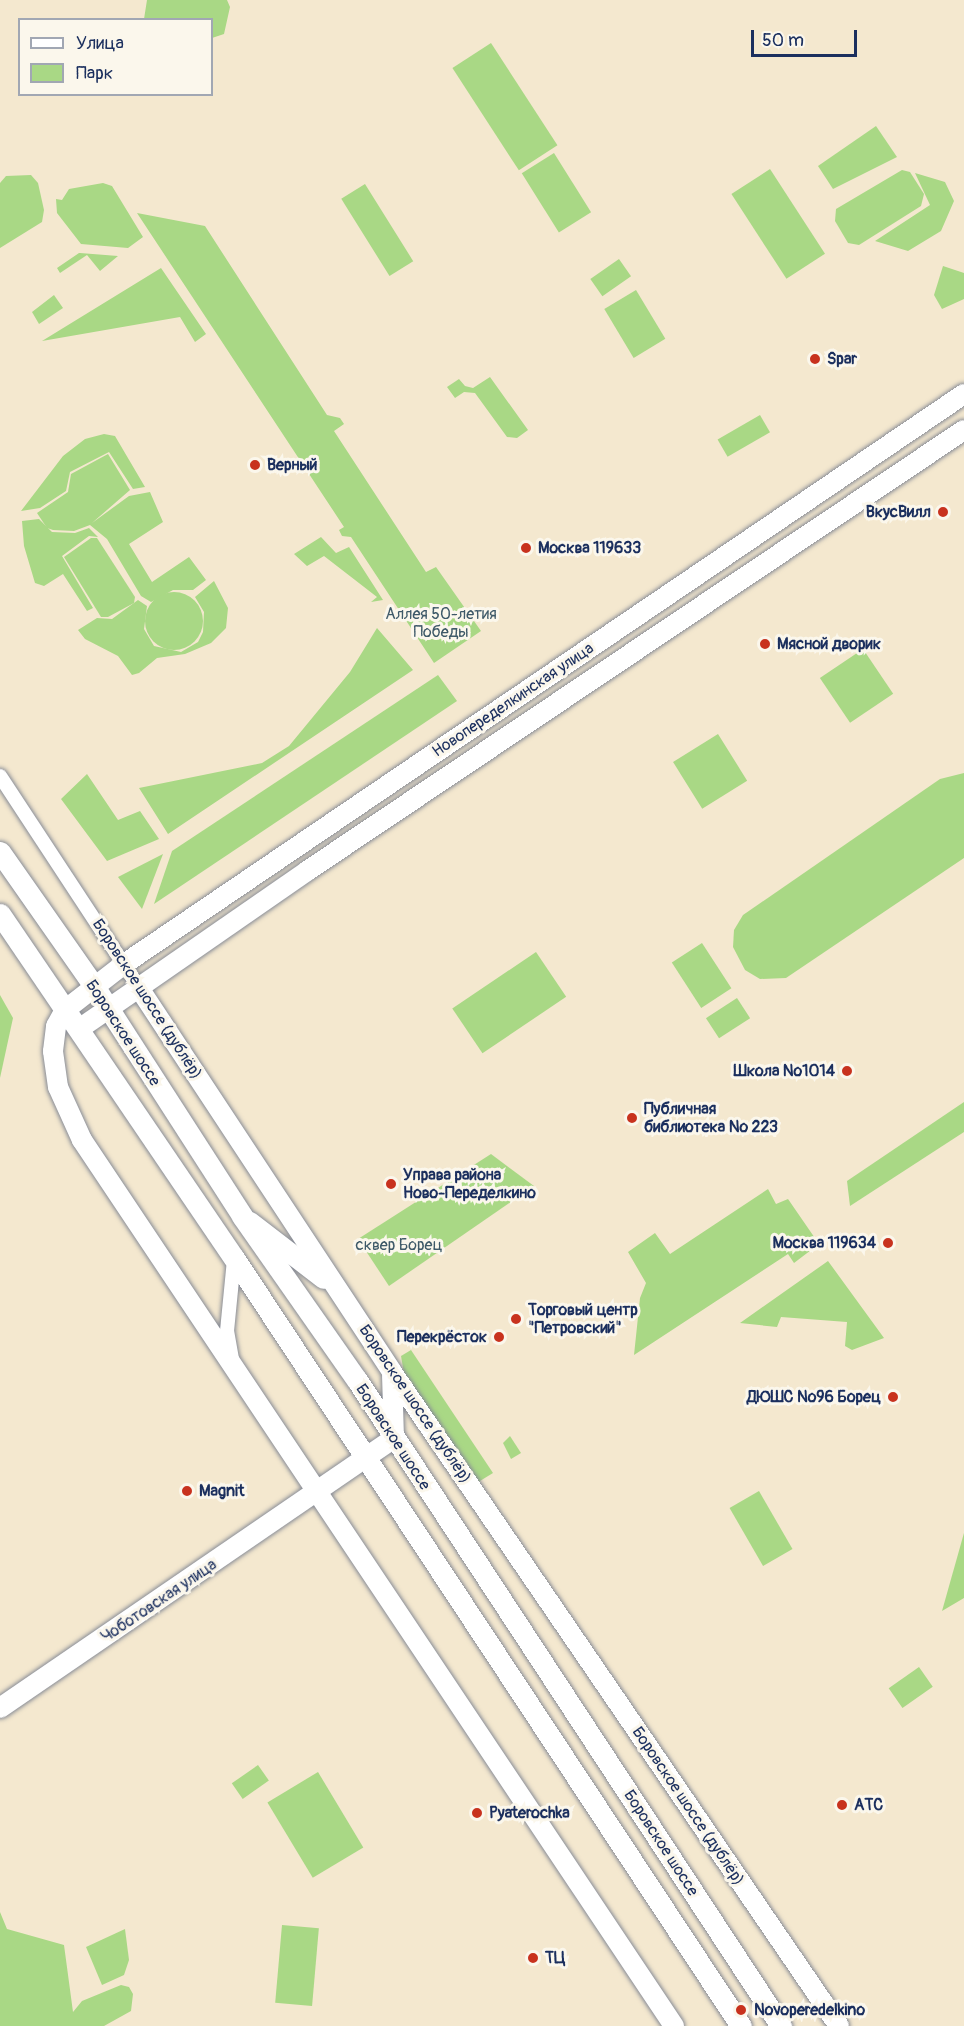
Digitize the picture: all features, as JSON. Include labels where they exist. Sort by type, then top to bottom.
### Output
[{"type":"main road","name":"Новопеределкинская улица","points":[[65,1010],[124,964],[964,394]]},
{"type":"main road","name":"Новопеределкинская улица","points":[[79,1029],[964,430]]},
{"type":"main road","name":"Боровское шоссе","points":[[0,852],[94,986],[242,1216],[394,1438],[781,2026]]},
{"type":"main road","name":"Боровское шоссе","points":[[0,914],[79,1029],[95,1059],[234,1258],[741,2026]]},
{"type":"main road","name":"Боровское шоссе (дублёр)","points":[[139,988],[392,1372],[839,2026]]},
{"type":"main road","points":[[65,1010],[56,1026],[53,1051],[58,1087],[82,1140],[674,2026]]},
{"type":"main road","points":[[242,1216],[336,1287]]},
{"type":"main road","points":[[392,1372],[396,1406],[394,1438]]},
{"type":"main road","name":"Чоботовская улица","points":[[0,1708],[394,1438]]},
{"type":"street","name":"Боровское шоссе (дублёр)","points":[[0,776],[139,988]]},
{"type":"street","points":[[234,1258],[227,1331],[229,1352],[238,1374]]},
{"type":"green space","points":[[147,0],[227,0],[230,7],[224,34],[213,38],[213,18],[144,18]]},
{"type":"green space","points":[[491,43],[557,145],[519,170],[452,68]]},
{"type":"green space","points":[[876,126],[897,157],[833,189],[818,166]]},
{"type":"green space","points":[[554,153],[591,212],[559,233],[522,173]]},
{"type":"green space","points":[[770,169],[825,254],[786,279],[731,194]]},
{"type":"green space","points":[[902,170],[910,172],[924,194],[921,206],[859,245],[848,243],[835,221],[836,209]]},
{"type":"green space","points":[[915,173],[945,182],[954,201],[941,231],[908,251],[875,241],[930,205]]},
{"type":"green space","points":[[31,175],[38,183],[44,210],[42,222],[0,248],[0,183],[6,176]]},
{"type":"green space","points":[[103,183],[112,186],[143,237],[128,248],[81,244],[57,213],[56,199],[62,200],[69,189]]},
{"type":"green space","points":[[365,184],[413,261],[389,276],[341,199]]},
{"type":"green space","name":"Аллея 50-летия Победы","points":[[137,213],[205,226],[327,415],[340,418],[344,424],[334,431],[426,572],[436,567],[481,631],[434,663],[351,537],[342,536],[339,530],[344,527]]},
{"type":"green space","points":[[79,253],[118,256],[100,271],[87,255],[60,273],[57,268]]},
{"type":"green space","points":[[619,259],[631,276],[602,296],[590,279]]},
{"type":"green space","points":[[943,266],[964,273],[964,299],[942,309],[934,295]]},
{"type":"green space","points":[[161,268],[206,334],[195,342],[180,317],[42,341]]},
{"type":"green space","points":[[636,290],[665,339],[634,358],[604,309]]},
{"type":"green space","points":[[54,295],[63,308],[39,324],[32,312]]},
{"type":"green space","points":[[490,377],[528,430],[517,438],[507,437],[475,393],[464,392],[455,398],[447,387],[459,379],[465,386],[473,388]]},
{"type":"green space","points":[[760,415],[770,432],[728,457],[718,439]]},
{"type":"green space","points":[[104,434],[115,436],[145,487],[133,489],[109,452],[70,472],[66,491],[40,508],[21,511],[63,456],[85,439]]},
{"type":"green space","points":[[108,454],[130,490],[92,523],[129,496],[150,492],[163,522],[129,544],[152,582],[189,557],[206,580],[193,590],[173,590],[151,602],[141,596],[107,539],[90,525],[74,531],[53,530],[47,528],[37,513],[68,492],[71,474]]},
{"type":"green space","points":[[39,519],[52,532],[75,533],[89,528],[98,537],[89,536],[62,556],[93,608],[87,611],[63,574],[44,586],[35,583],[24,546],[22,521]]},
{"type":"green space","points":[[321,537],[336,553],[349,547],[383,600],[371,602],[377,597],[324,556],[307,566],[294,554]]},
{"type":"green space","points":[[91,538],[97,538],[135,597],[134,603],[108,617],[101,617],[64,557]]},
{"type":"green space","points":[[214,581],[228,608],[226,628],[211,643],[185,654],[157,658],[139,673],[132,675],[118,656],[85,639],[78,630],[97,618],[112,619],[138,600],[147,606],[144,629],[154,646],[181,652],[198,642],[203,632],[204,612],[195,597]]},
{"type":"green space","points":[[168,592],[180,592],[195,600],[203,615],[203,627],[195,642],[180,650],[168,650],[153,642],[145,627],[145,615],[153,600]]},
{"type":"green space","points":[[377,628],[413,670],[168,834],[139,788],[262,763],[289,746],[350,672]]},
{"type":"green space","points":[[863,649],[893,694],[850,723],[820,678]]},
{"type":"green space","points":[[438,675],[457,701],[154,904],[172,851]]},
{"type":"green space","points":[[718,734],[747,781],[702,809],[673,762]]},
{"type":"green space","points":[[964,773],[964,858],[786,978],[760,979],[745,970],[733,947],[734,930],[743,915],[940,779]]},
{"type":"green space","points":[[87,774],[118,820],[140,811],[159,839],[107,861],[61,799]]},
{"type":"green space","points":[[163,854],[142,909],[118,877]]},
{"type":"green space","points":[[702,943],[731,988],[701,1008],[672,963]]},
{"type":"green space","points":[[536,952],[566,997],[482,1053],[452,1008]]},
{"type":"green space","points":[[0,995],[13,1018],[0,1078]]},
{"type":"green space","points":[[737,998],[750,1018],[719,1038],[706,1018]]},
{"type":"green space","points":[[964,1102],[964,1132],[850,1206],[847,1181]]},
{"type":"green space","name":"сквер Борец","points":[[491,1154],[534,1186],[389,1286],[358,1239]]},
{"type":"green space","points":[[768,1189],[776,1204],[788,1199],[819,1244],[794,1263],[788,1254],[634,1355],[640,1298],[646,1283],[628,1252],[655,1233],[670,1254]]},
{"type":"green space","points":[[828,1261],[884,1338],[852,1350],[845,1346],[847,1322],[781,1317],[777,1327],[740,1323]]},
{"type":"green space","points":[[411,1350],[493,1473],[475,1484],[406,1385],[401,1356]]},
{"type":"green space","points":[[510,1436],[521,1453],[511,1459],[503,1443]]},
{"type":"green space","points":[[759,1491],[793,1549],[763,1566],[730,1508]]},
{"type":"green space","points":[[964,1533],[964,1598],[942,1611]]},
{"type":"green space","points":[[919,1667],[933,1687],[902,1708],[889,1688]]},
{"type":"green space","points":[[258,1765],[269,1781],[243,1799],[232,1783]]},
{"type":"green space","points":[[318,1772],[363,1847],[313,1878],[267,1802]]},
{"type":"green space","points":[[0,1912],[7,1929],[64,1945],[73,2012],[82,2001],[121,1985],[129,1987],[133,1994],[131,2011],[104,2026],[0,2026]]},
{"type":"green space","points":[[282,1925],[319,1928],[312,2006],[275,2003]]},
{"type":"green space","points":[[125,1929],[129,1960],[124,1975],[102,1985],[86,1947]]},
{"type":"place","name":"Spar","points":[[815,359]]},
{"type":"place","name":"Верный","points":[[255,465]]},
{"type":"place","name":"ВкусВилл","points":[[943,512]]},
{"type":"place","name":"Москва 119633","points":[[526,548]]},
{"type":"place","name":"Мясной дворик","points":[[765,644]]},
{"type":"place","name":"Школа №1014","points":[[847,1071]]},
{"type":"place","name":"Публичная библиотека № 223","points":[[632,1118]]},
{"type":"place","name":"Управа района Ново-Переделкино","points":[[391,1184]]},
{"type":"place","name":"Москва 119634","points":[[888,1243]]},
{"type":"place","name":"Торговый центр \"Петровский\"","points":[[516,1319]]},
{"type":"place","name":"Перекрёсток","points":[[499,1337]]},
{"type":"place","name":"ДЮШС №96 Борец","points":[[893,1397]]},
{"type":"place","name":"Magnit","points":[[187,1491]]},
{"type":"place","name":"АТС","points":[[842,1805]]},
{"type":"place","name":"Pyaterochka","points":[[477,1813]]},
{"type":"place","name":"ТЦ","points":[[533,1958]]},
{"type":"place","name":"Novoperedelkino","points":[[741,2010]]}]
